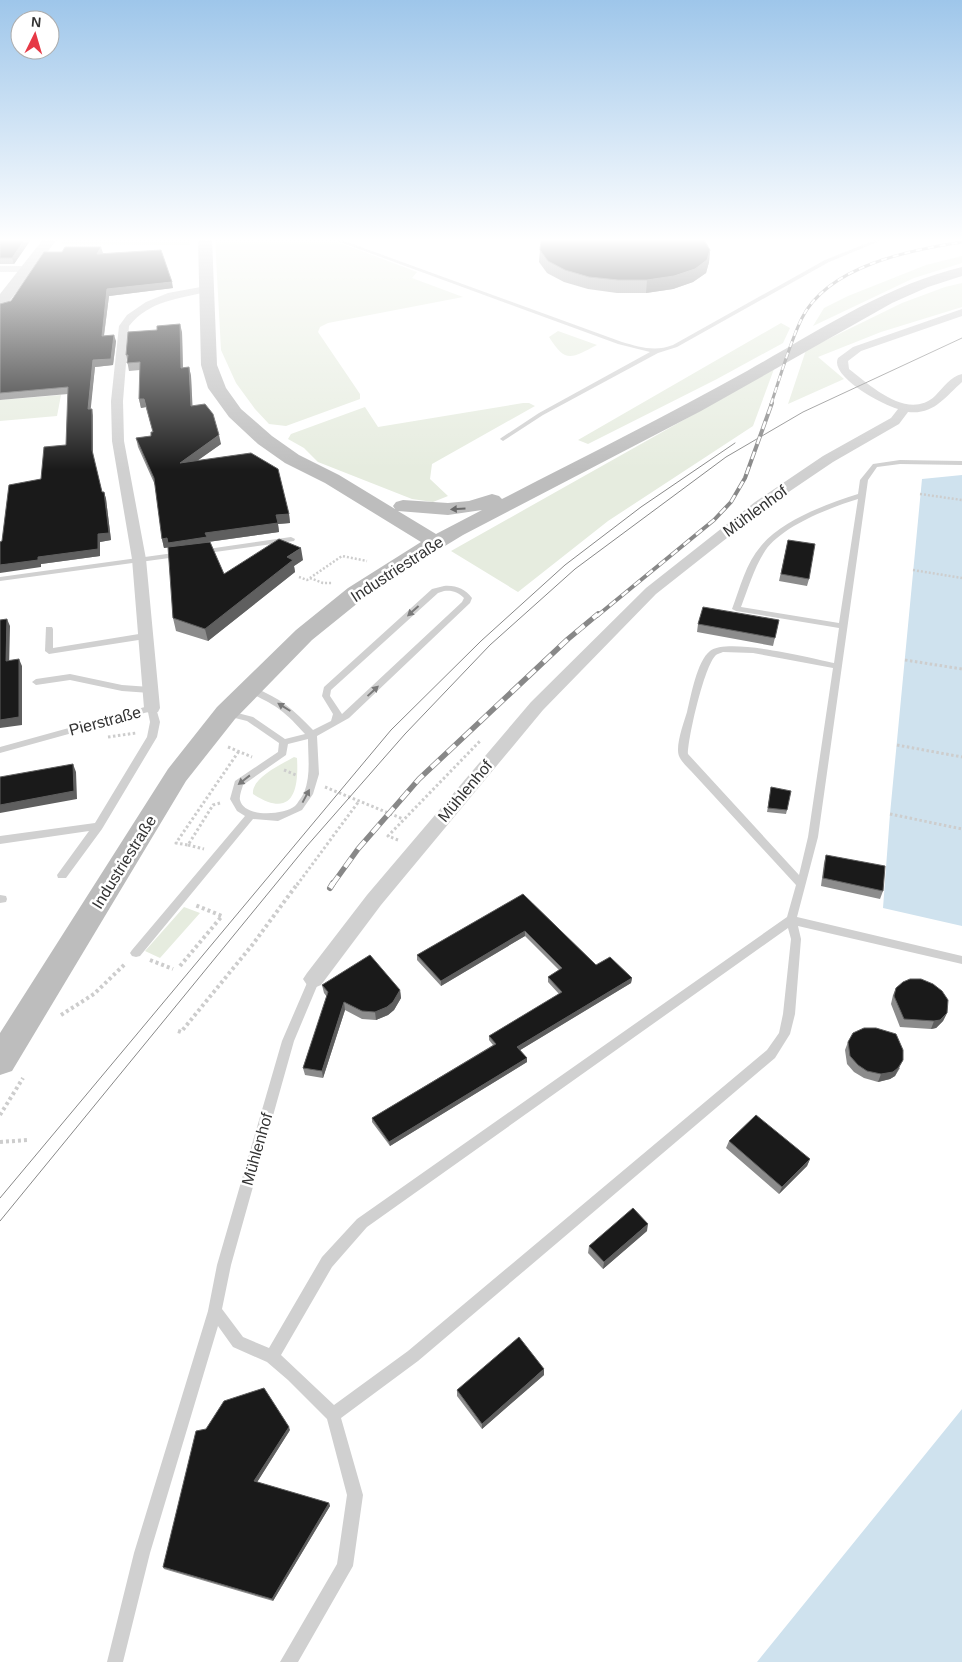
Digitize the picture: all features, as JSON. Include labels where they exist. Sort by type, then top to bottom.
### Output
[{"type":"main road","points":[[207,316],[209,365],[217,388],[235,413],[265,440],[292,459],[332,479],[436,542]]},
{"type":"main road","name":"Industriestraße","points":[[0,1060],[177,775],[248,689],[304,635],[356,593],[436,542],[695,407],[859,316]]},
{"type":"main road","points":[[332,479],[402,506],[456,531]]},
{"type":"main road","points":[[402,506],[448,510],[474,508],[554,479]]},
{"type":"street","name":"Pierstraße","points":[[133,316],[124,326],[117,401],[118,441],[138,559],[152,708]]},
{"type":"street","points":[[952,316],[857,349],[842,360],[842,366],[851,376],[879,396],[905,408],[924,407],[934,403],[952,384],[962,377]]},
{"type":"street","name":"Mühlenhof","points":[[314,979],[374,900],[537,706],[650,591],[760,505],[828,459],[895,421],[905,408]]},
{"type":"lane","points":[[545,316],[620,343],[656,352]]},
{"type":"lane","points":[[503,438],[541,414],[656,352],[668,350],[730,316]]},
{"type":"lane","points":[[272,1357],[326,1262],[362,1223],[791,920],[796,907],[813,837],[864,480],[875,465],[900,462],[962,463]]},
{"type":"lane","points":[[842,626],[736,609],[763,548],[776,536],[810,516],[862,495]]},
{"type":"lane","points":[[0,579],[291,539]]},
{"type":"lane","points":[[226,714],[250,720],[284,742],[312,735],[350,713],[466,603],[468,598],[464,592],[453,588],[443,588],[435,591],[329,687],[325,692],[337,711],[338,714],[335,721]]},
{"type":"lane","points":[[49,628],[49,651],[145,636]]},
{"type":"lane","points":[[801,884],[694,769],[683,755],[683,743],[705,668],[711,655],[716,651],[739,648],[836,666]]},
{"type":"lane","points":[[36,682],[70,677],[122,688],[150,690]]},
{"type":"lane","points":[[248,689],[271,699],[291,712],[312,735],[314,774],[308,794],[298,808],[278,817],[251,815],[240,809],[235,799],[238,783],[283,753],[284,742]]},
{"type":"lane","points":[[62,875],[98,826],[152,737],[155,722],[152,708]]},
{"type":"lane","name":"Pierstraße","points":[[0,750],[152,708]]},
{"type":"lane","points":[[136,953],[251,815]]},
{"type":"lane","points":[[0,840],[98,826]]},
{"type":"lane","points":[[791,920],[962,960]]},
{"type":"lane","points":[[333,1415],[413,1356],[771,1054],[784,1034],[789,1014],[796,938],[791,920]]},
{"type":"lane","name":"Mühlenhof","points":[[115,1662],[142,1553],[215,1311],[224,1264],[288,1042],[314,979]]},
{"type":"lane","points":[[215,1311],[238,1342],[272,1357],[333,1415],[355,1496],[345,1566],[288,1662]]},
{"type":"path","points":[[920,494],[962,500]]},
{"type":"path","points":[[299,576],[307,580],[342,556],[356,560],[371,561]]},
{"type":"path","points":[[913,570],[962,578]]},
{"type":"path","points":[[310,578],[323,583],[333,583]]},
{"type":"path","points":[[905,660],[962,669]]},
{"type":"path","points":[[403,842],[388,836],[485,736]]},
{"type":"path","points":[[897,745],[962,758]]},
{"type":"path","points":[[205,849],[176,843],[239,751]]},
{"type":"path","points":[[178,1031],[181,1032],[253,944],[359,800]]},
{"type":"path","points":[[188,845],[213,805]]},
{"type":"path","points":[[890,814],[962,829]]},
{"type":"path","points":[[180,966],[222,916],[182,900]]},
{"type":"path","points":[[62,1015],[94,994],[136,953]]},
{"type":"path","points":[[167,967],[173,969]]},
{"type":"path","points":[[0,1142],[28,1140]]},
{"type":"shaded area","points":[[219,316],[367,316],[328,323],[320,327],[318,332],[360,394],[360,399],[286,426],[269,424],[255,409],[236,383],[221,350]]},
{"type":"shaded area","points":[[819,316],[835,316],[813,326]]},
{"type":"shaded area","points":[[876,316],[934,316],[881,332],[818,357],[844,379],[788,404],[806,350]]},
{"type":"shaded area","points":[[781,323],[790,328],[783,343],[717,379],[588,444],[578,440]]},
{"type":"shaded area","points":[[558,331],[597,345],[575,355],[565,355],[549,337]]},
{"type":"shaded area","points":[[774,369],[753,426],[608,521],[518,592],[451,551]]},
{"type":"shaded area","points":[[61,395],[57,416],[0,421],[0,400]]},
{"type":"shaded area","points":[[523,403],[535,406],[432,464],[430,479],[448,496],[433,502],[412,499],[318,462],[304,448],[288,439],[291,434],[365,407],[378,427]]},
{"type":"shaded area","points":[[294,757],[297,758],[296,781],[294,791],[285,803],[277,804],[266,801],[253,794],[257,782],[262,777]]},
{"type":"shaded area","points":[[184,907],[200,913],[160,958],[145,951]]},
{"type":"water","points":[[962,475],[962,926],[883,908],[890,814],[922,479]]},
{"type":"water","points":[[962,1409],[962,1662],[757,1662]]},
{"type":"building","points":[[0,316],[104,316],[102,336],[114,335],[111,359],[93,360],[88,409],[92,409],[92,450],[102,492],[104,492],[109,533],[98,534],[98,549],[38,557],[38,560],[0,565],[0,542],[2,541],[9,485],[41,479],[44,447],[66,445],[68,387],[0,393]]},
{"type":"building","points":[[180,324],[181,368],[189,367],[191,406],[205,404],[213,414],[219,435],[180,463],[251,453],[278,469],[289,514],[276,515],[278,523],[205,533],[207,537],[168,543],[167,538],[162,539],[154,478],[136,438],[151,436],[151,432],[153,432],[144,399],[139,399],[140,362],[127,363],[128,355],[126,355],[128,332],[157,330],[157,326]]},
{"type":"building","points":[[279,539],[301,548],[287,557],[293,560],[205,629],[173,618],[168,547],[210,542],[224,574]]},
{"type":"building","points":[[788,540],[815,544],[809,579],[781,574]]},
{"type":"building","points":[[703,607],[779,620],[775,638],[698,624]]},
{"type":"building","points":[[7,619],[6,661],[19,659],[19,717],[0,720],[0,620]]},
{"type":"building","points":[[73,764],[74,791],[0,805],[0,777]]},
{"type":"building","points":[[771,787],[791,791],[787,810],[768,808]]},
{"type":"building","points":[[826,855],[885,866],[883,891],[823,878]]},
{"type":"building","points":[[523,894],[596,965],[610,957],[632,978],[517,1047],[527,1058],[389,1142],[372,1118],[496,1044],[489,1036],[562,992],[548,977],[562,968],[525,931],[441,981],[417,955]]},
{"type":"building","points":[[370,955],[400,990],[393,1002],[375,1012],[362,1011],[344,1002],[322,1071],[303,1068],[328,992],[322,985]]},
{"type":"building","points":[[910,979],[921,979],[933,984],[942,991],[948,1000],[947,1013],[940,1020],[904,1019],[894,996],[896,988]]},
{"type":"building","points":[[864,1028],[876,1028],[896,1034],[903,1050],[903,1060],[893,1072],[881,1074],[867,1071],[850,1056],[848,1042],[853,1033]]},
{"type":"building","points":[[756,1115],[810,1159],[782,1187],[729,1141]]},
{"type":"building","points":[[633,1208],[648,1224],[604,1262],[589,1246]]},
{"type":"building","points":[[519,1337],[544,1369],[482,1424],[457,1390]]},
{"type":"building","points":[[264,1388],[289,1427],[254,1481],[329,1503],[272,1599],[163,1567],[196,1431],[206,1429],[224,1401]]},
{"type":"tram line","points":[[0,1221],[306,847],[405,734],[490,645],[575,569],[726,457],[803,412],[962,338]]},
{"type":"tram line","points":[[0,1198],[391,730],[481,641],[565,565],[641,507],[735,443]]},
{"type":"railway","points":[[771,404],[789,349],[804,316]]},
{"type":"railway","points":[[597,616],[714,520],[731,502],[745,478],[772,403]]},
{"type":"railway","points":[[332,885],[358,849],[419,779],[568,639],[598,614]]},
{"type":"railway","points":[[330,888],[333,883]]}]
